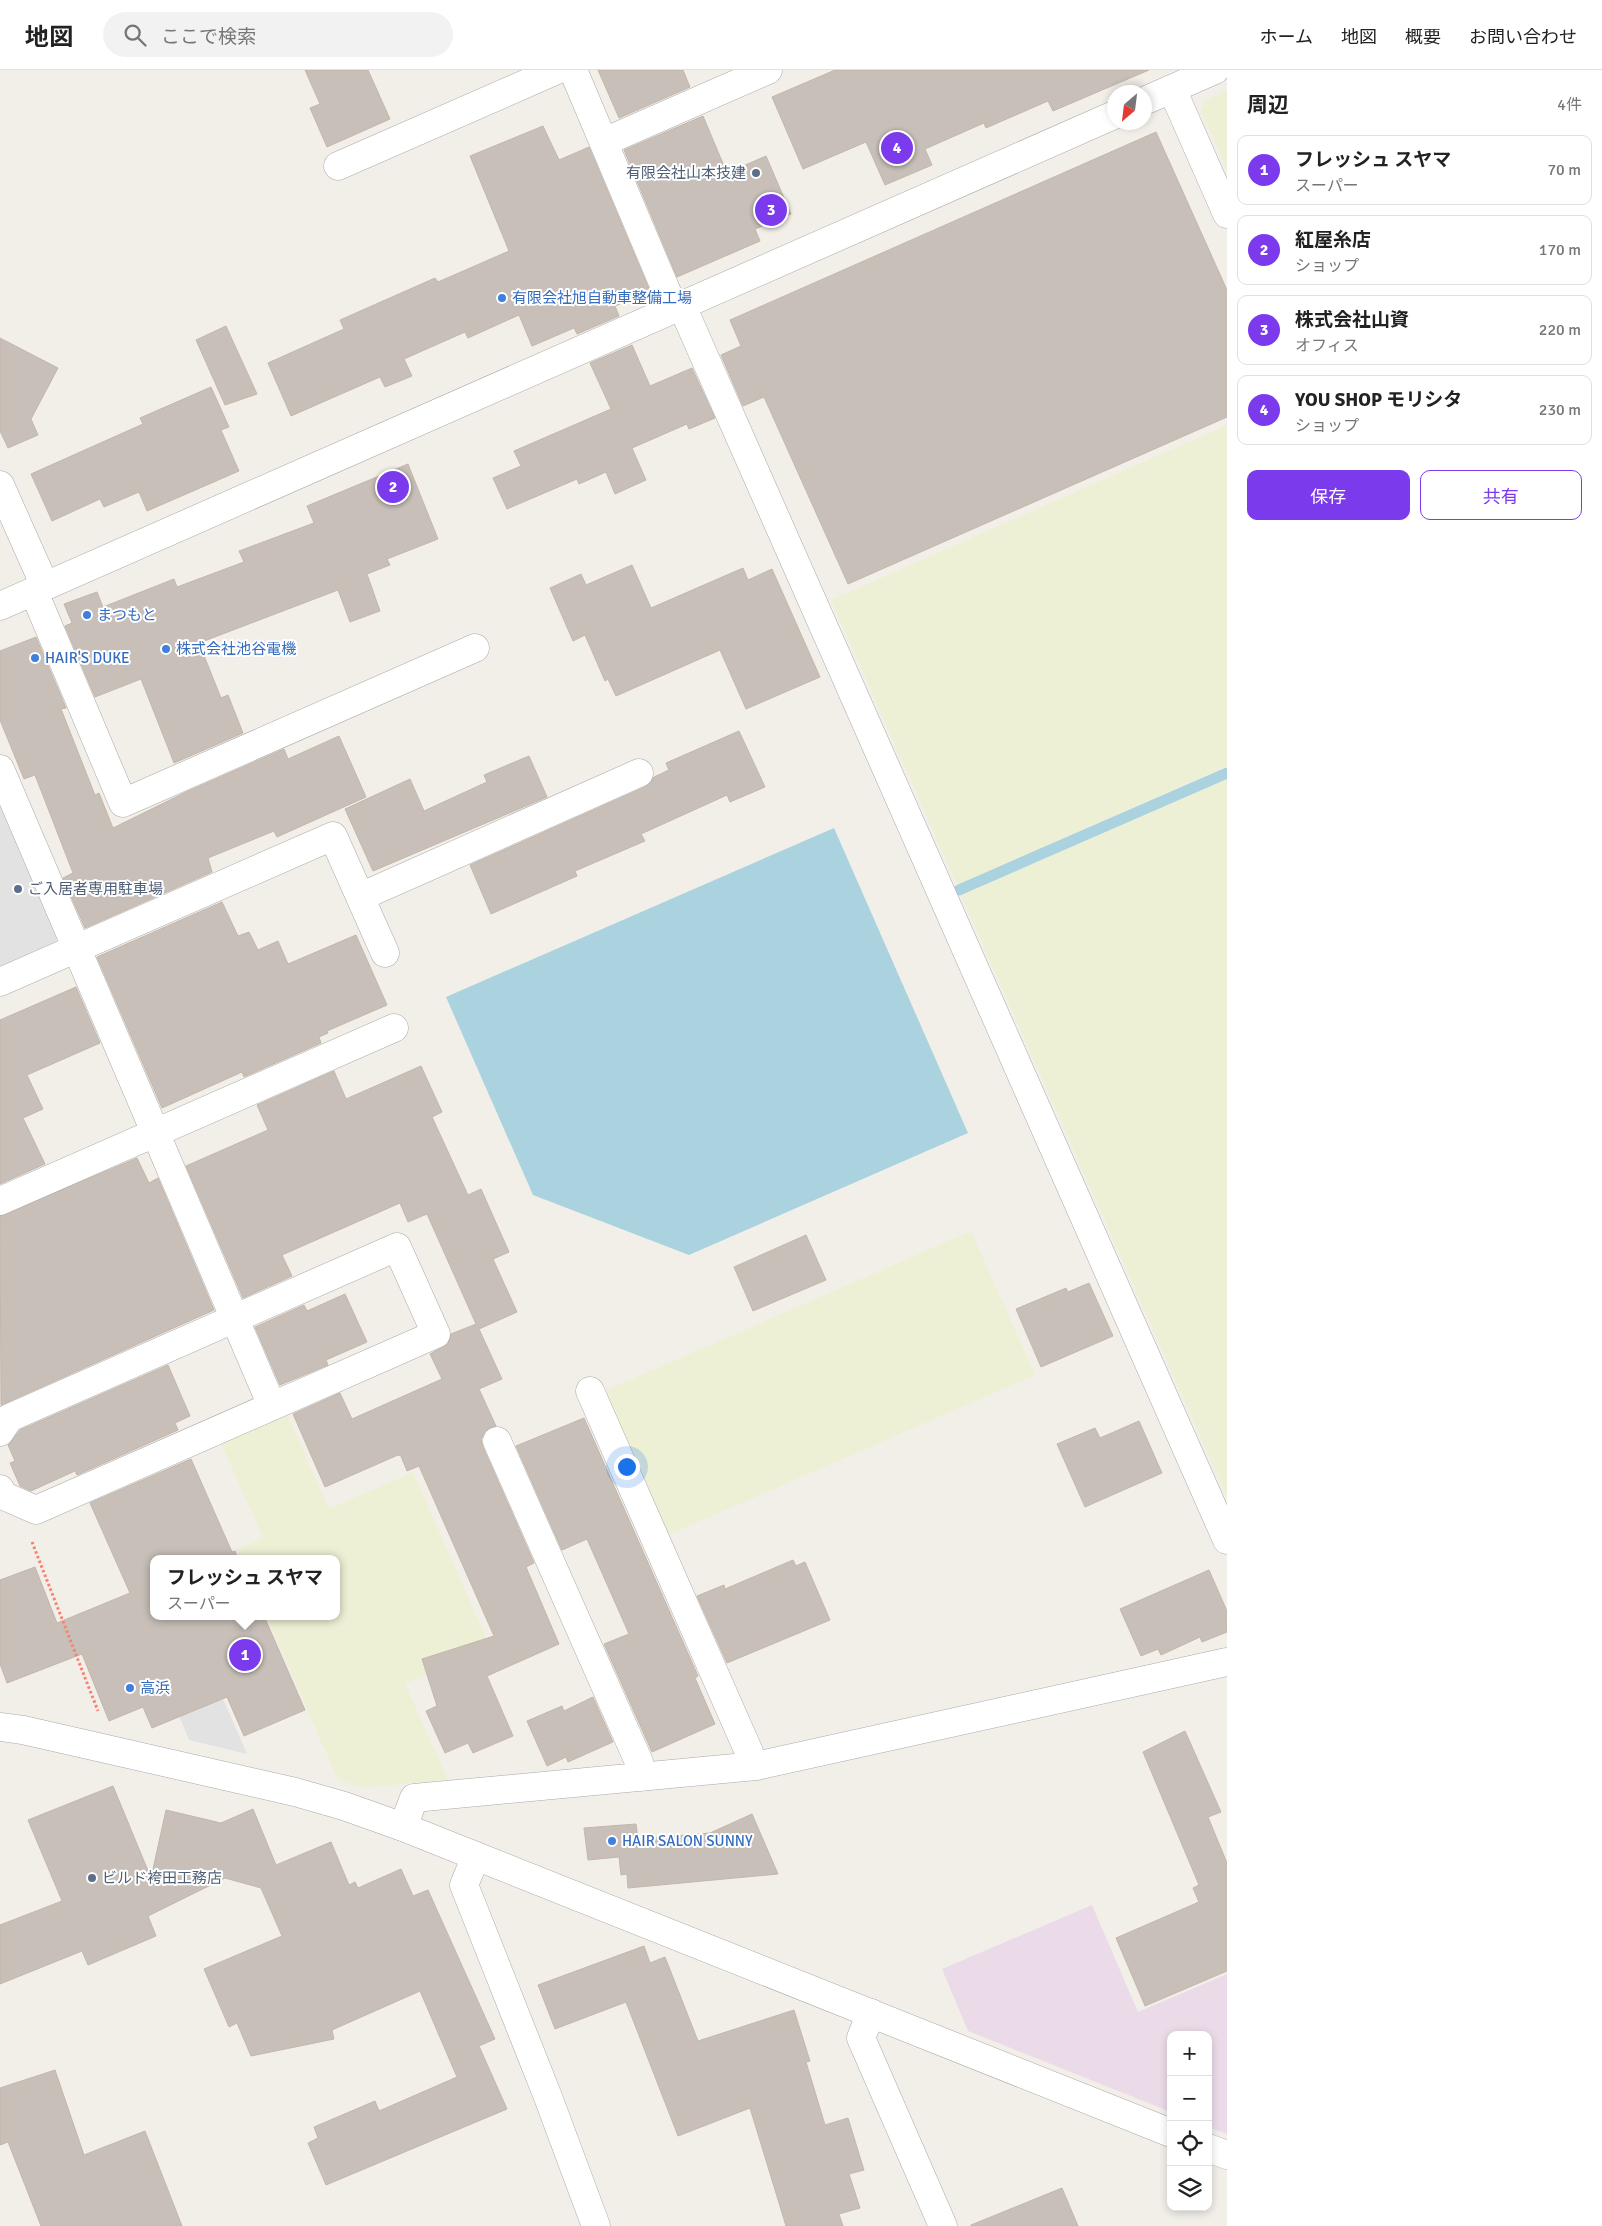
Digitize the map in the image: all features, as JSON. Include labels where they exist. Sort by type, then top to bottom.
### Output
[{"type":"street","points":[[338,166],[557,70]]},
{"type":"street","points":[[573,70],[1227,1540]]},
{"type":"street","points":[[604,142],[768,70]]},
{"type":"street","points":[[1152,98],[1215,70]]},
{"type":"street","points":[[1172,89],[1227,214]]},
{"type":"street","points":[[0,606],[1107,118]]},
{"type":"street","points":[[0,485],[123,803],[475,648]]},
{"type":"street","points":[[0,769],[272,1406]]},
{"type":"street","points":[[360,896],[639,773]]},
{"type":"street","points":[[0,982],[333,836],[385,953]]},
{"type":"street","points":[[0,1201],[394,1028]]},
{"type":"street","points":[[0,1432],[9,1418],[397,1247],[436,1334],[36,1510],[2,1495],[0,1489]]},
{"type":"street","points":[[590,1391],[749,1752],[751,1766]]},
{"type":"street","points":[[497,1441],[639,1762],[641,1777]]},
{"type":"street","points":[[403,1827],[414,1798],[751,1766],[1227,1662]]},
{"type":"street","points":[[0,1726],[295,1792],[344,1806],[403,1827],[1167,2131]]},
{"type":"street","points":[[476,1856],[464,1885],[548,2097],[596,2226]]},
{"type":"street","points":[[871,2013],[861,2038],[943,2226]]},
{"type":"street","points":[[1212,2149],[1227,2155]]},
{"type":"path","points":[[26,1506],[21,1516],[105,1728],[100,1748]]},
{"type":"shaded area","name":"ご入居者専用駐車場","points":[[0,805],[57,938],[54,946],[0,970]]},
{"type":"shaded area","points":[[130,1596],[150,1613],[150,1620],[189,1620],[247,1754],[189,1740]]},
{"type":"shaded area","points":[[1092,1905],[1138,2012],[1227,1974],[1227,2134],[1212,2128],[1212,2031],[1167,2031],[1167,2110],[968,2031],[942,1969]]},
{"type":"green space","points":[[1227,90],[1227,170],[1201,111],[1206,100]]},
{"type":"green space","points":[[1227,425],[1227,766],[957,885],[831,600]]},
{"type":"green space","points":[[1227,779],[1227,1497],[961,895]]},
{"type":"green space","points":[[971,1231],[1035,1375],[664,1537],[600,1393]]},
{"type":"green space","points":[[286,1412],[329,1509],[413,1472],[490,1646],[405,1684],[448,1780],[363,1788],[338,1780],[268,1620],[340,1620],[340,1555],[238,1555],[236,1550],[263,1538],[220,1441]]},
{"type":"water","points":[[834,828],[968,1133],[689,1255],[533,1195],[446,997]]},
{"type":"building","points":[[305,70],[368,70],[390,119],[327,147],[310,108],[320,104]]},
{"type":"building","points":[[598,70],[683,70],[690,87],[619,118]]},
{"type":"building","points":[[835,70],[1149,70],[1114,85],[1107,85],[1107,88],[1053,111],[1048,101],[986,128],[984,123],[925,149],[932,165],[885,185],[866,142],[803,169],[772,97]]},
{"type":"building","points":[[703,116],[727,173],[766,156],[791,214],[755,229],[760,241],[677,277],[624,150]]},
{"type":"building","points":[[543,126],[559,160],[589,147],[649,289],[647,292],[615,306],[619,316],[577,334],[574,328],[532,346],[519,315],[468,338],[465,332],[404,359],[412,376],[385,387],[380,377],[291,416],[268,363],[344,329],[340,320],[435,278],[438,282],[509,251],[470,156]]},
{"type":"building","points":[[1156,132],[1227,290],[1227,417],[848,584],[764,397],[743,406],[721,355],[741,346],[730,320]]},
{"type":"building","points":[[226,326],[257,394],[225,405],[196,340]]},
{"type":"building","points":[[0,338],[58,368],[31,419],[38,435],[8,448],[0,431]]},
{"type":"building","points":[[632,345],[650,386],[692,368],[715,418],[689,429],[687,424],[632,448],[646,480],[615,494],[606,472],[579,484],[577,479],[507,509],[493,478],[521,466],[514,451],[611,409],[590,363]]},
{"type":"building","points":[[211,387],[229,427],[221,430],[239,471],[147,511],[139,492],[104,507],[100,499],[52,521],[31,474],[143,424],[140,418]]},
{"type":"building","points":[[408,464],[438,539],[387,559],[390,565],[367,574],[380,611],[350,622],[338,590],[199,643],[221,698],[228,695],[243,733],[174,763],[141,679],[95,697],[65,626],[72,623],[64,604],[97,592],[103,607],[174,579],[177,587],[244,562],[239,551],[314,523],[307,506]]},
{"type":"building","points":[[632,565],[651,608],[743,568],[748,580],[772,569],[820,677],[746,709],[720,650],[616,696],[608,679],[605,681],[585,635],[573,641],[550,588],[581,574],[586,585]]},
{"type":"building","points":[[36,637],[66,708],[61,709],[95,795],[99,793],[113,828],[186,792],[284,749],[288,759],[339,736],[366,797],[277,837],[274,831],[208,858],[212,872],[85,928],[63,878],[73,873],[35,775],[24,779],[0,720],[0,651]]},
{"type":"building","points":[[739,731],[765,787],[730,802],[727,795],[641,834],[645,841],[575,871],[577,876],[491,914],[470,865],[645,787],[654,777],[669,770],[666,763]]},
{"type":"building","points":[[529,756],[547,797],[373,871],[345,809],[410,779],[424,811],[487,782],[484,775]]},
{"type":"building","points":[[222,902],[238,936],[249,932],[258,950],[278,941],[288,964],[356,935],[387,1005],[327,1031],[328,1033],[319,1037],[321,1043],[244,1077],[242,1072],[162,1108],[97,957]]},
{"type":"building","points":[[76,987],[100,1043],[27,1075],[43,1109],[23,1118],[45,1164],[0,1184],[0,1020]]},
{"type":"building","points":[[421,1066],[442,1112],[432,1117],[468,1195],[481,1189],[509,1252],[493,1259],[517,1312],[479,1329],[502,1379],[479,1389],[496,1426],[485,1431],[481,1440],[534,1563],[526,1567],[559,1644],[487,1676],[513,1736],[473,1753],[468,1743],[445,1753],[426,1711],[437,1706],[422,1659],[494,1636],[419,1466],[407,1471],[401,1456],[398,1455],[325,1487],[293,1414],[340,1393],[352,1419],[442,1379],[430,1354],[448,1344],[451,1334],[476,1324],[427,1214],[408,1222],[400,1203],[282,1255],[292,1276],[243,1298],[186,1166],[268,1130],[257,1105],[334,1071],[346,1099]]},
{"type":"building","points":[[137,1158],[149,1183],[158,1178],[214,1310],[1,1405],[0,1216]]},
{"type":"building","points":[[806,1235],[826,1280],[753,1311],[734,1267]]},
{"type":"building","points":[[1089,1283],[1113,1336],[1041,1367],[1016,1309],[1066,1288],[1068,1292]]},
{"type":"building","points":[[345,1294],[367,1342],[326,1360],[328,1365],[280,1385],[255,1327],[304,1305],[307,1311]]},
{"type":"building","points":[[168,1365],[190,1416],[175,1423],[178,1430],[77,1475],[75,1471],[31,1491],[20,1486],[10,1463],[15,1461],[8,1445],[20,1430]]},
{"type":"building","points":[[584,1418],[698,1676],[695,1678],[715,1724],[652,1752],[604,1644],[629,1634],[587,1539],[562,1550],[516,1446]]},
{"type":"building","points":[[1139,1421],[1162,1473],[1085,1507],[1057,1444],[1095,1428],[1100,1438]]},
{"type":"building","points":[[191,1459],[232,1552],[235,1551],[236,1555],[150,1555],[150,1620],[266,1620],[305,1710],[244,1736],[227,1697],[152,1728],[143,1707],[109,1721],[82,1654],[7,1683],[0,1664],[0,1580],[35,1567],[57,1623],[130,1593],[90,1503]]},
{"type":"building","points":[[793,1560],[796,1566],[805,1562],[830,1620],[727,1663],[697,1596],[724,1585],[725,1589]]},
{"type":"building","points":[[1209,1570],[1227,1611],[1227,1632],[1202,1642],[1200,1637],[1161,1655],[1158,1649],[1141,1656],[1120,1609]]},
{"type":"building","points":[[593,1697],[613,1742],[568,1762],[566,1757],[547,1766],[527,1721],[562,1706],[564,1711]]},
{"type":"building","points":[[1185,1731],[1221,1812],[1208,1817],[1227,1863],[1227,1971],[1145,2006],[1116,1938],[1199,1902],[1193,1888],[1199,1885],[1143,1752]]},
{"type":"building","points":[[113,1786],[151,1878],[166,1810],[221,1823],[253,1809],[276,1865],[331,1842],[349,1885],[355,1882],[358,1888],[401,1869],[413,1896],[428,1890],[495,2039],[479,2046],[507,2109],[326,2185],[308,2143],[318,2138],[314,2127],[375,2101],[379,2111],[457,2077],[420,1991],[332,2030],[334,2039],[251,2056],[237,2023],[229,2027],[204,1969],[282,1936],[261,1888],[225,1878],[148,1916],[156,1936],[88,1965],[82,1951],[0,1984],[0,1925],[62,1901],[28,1820]]},
{"type":"building","points":[[752,1814],[778,1874],[628,1888],[627,1874],[621,1875],[619,1857],[588,1860],[584,1828],[636,1824],[638,1839],[710,1833]]},
{"type":"building","points":[[644,1946],[650,1963],[665,1957],[698,2041],[794,2010],[810,2061],[806,2062],[825,2125],[848,2118],[864,2170],[849,2174],[860,2208],[839,2214],[843,2226],[786,2226],[750,2108],[678,2136],[626,2002],[555,2029],[538,1985]]},
{"type":"building","points":[[55,2070],[84,2155],[145,2131],[182,2226],[41,2226],[8,2142],[0,2145],[0,2088]]},
{"type":"building","points":[[1062,2188],[1078,2226],[971,2226],[971,2225]]},
{"type":"waterway","points":[[959,890],[1227,773]]},
{"type":"place","name":"YOU SHOP モリシタ","points":[[897,148]]},
{"type":"place","name":"有限会社山本技建","points":[[756,173]]},
{"type":"place","name":"株式会社山資","points":[[771,210]]},
{"type":"place","name":"有限会社旭自動車整備工場","points":[[502,298]]},
{"type":"place","name":"紅屋糸店","points":[[393,487]]},
{"type":"place","name":"まつもと","points":[[87,615]]},
{"type":"place","name":"株式会社池谷電機","points":[[166,649]]},
{"type":"place","name":"HAIR'S DUKE","points":[[35,658]]},
{"type":"place","name":"ご入居者専用駐車場","points":[[18,889]]},
{"type":"place","name":"フレッシュ スヤマ","points":[[245,1655]]},
{"type":"place","name":"高浜","points":[[130,1688]]},
{"type":"place","name":"HAIR SALON SUNNY","points":[[612,1841]]},
{"type":"place","name":"ビルド袴田工務店","points":[[92,1878]]}]
